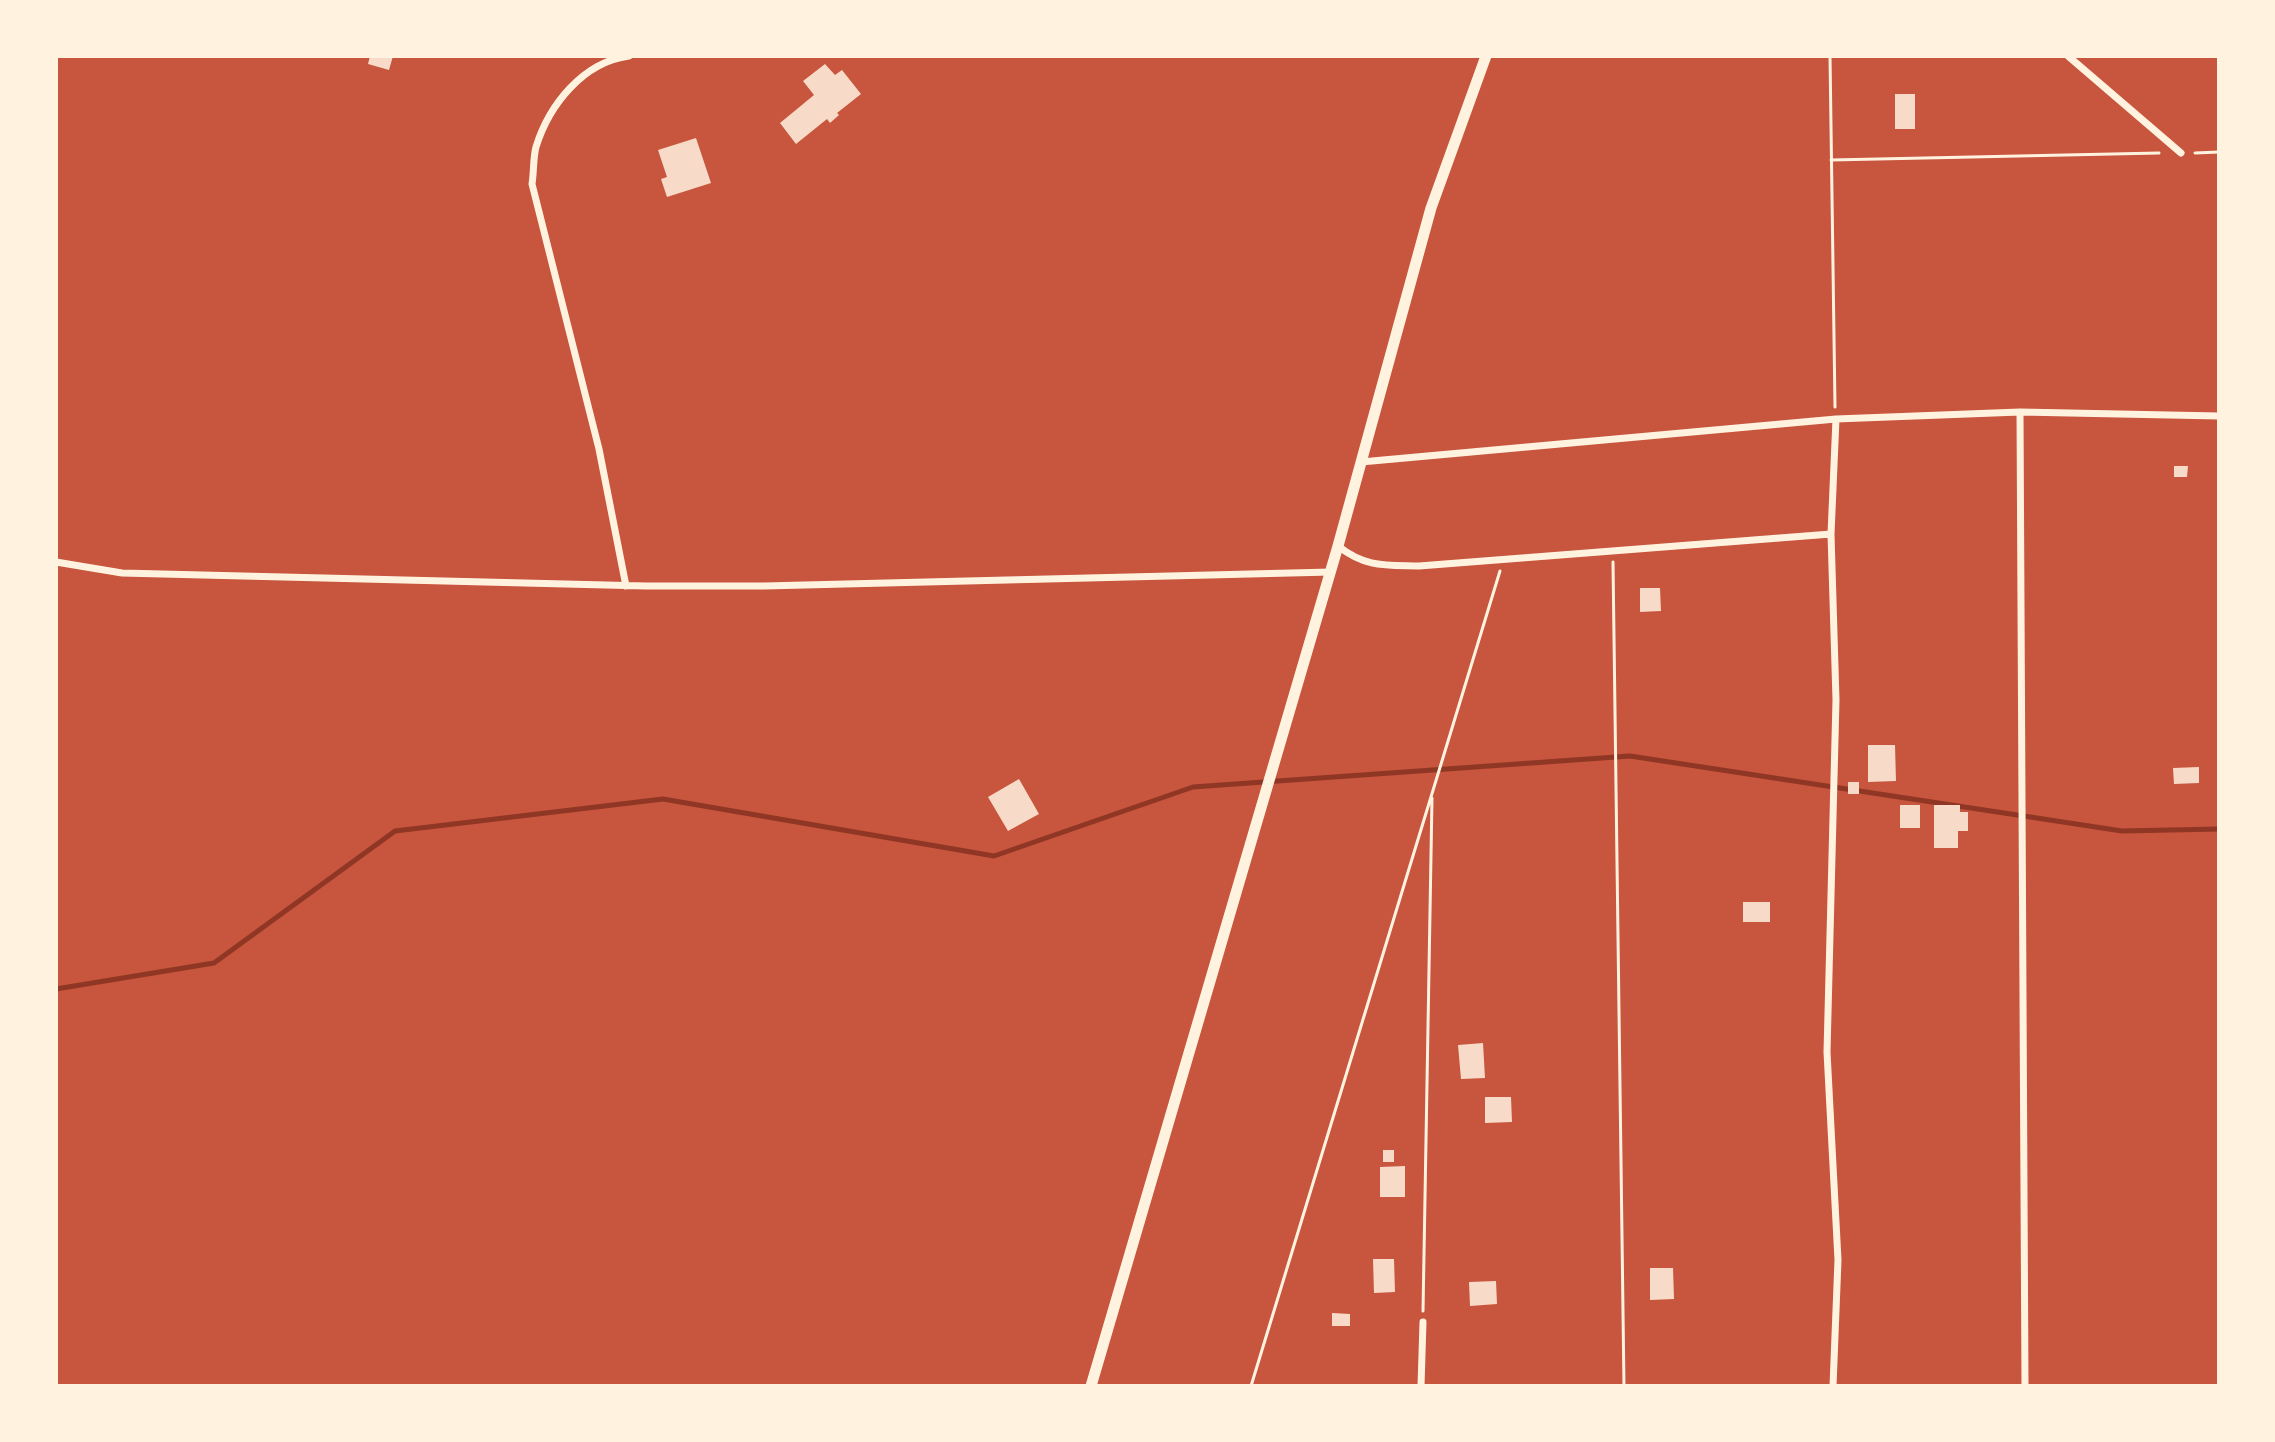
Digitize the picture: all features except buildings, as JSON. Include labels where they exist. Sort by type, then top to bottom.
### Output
[{"type":"main road","points":[[1091,1386],[1331,572],[1431,208],[1486,56]]},
{"type":"street","points":[[626,586],[599,449],[532,184],[536,149],[551,114],[566,92],[590,70],[629,56]]},
{"type":"street","points":[[2068,56],[2181,153]]},
{"type":"street","points":[[1361,462],[1836,419],[2020,412],[2219,416]]},
{"type":"street","points":[[2020,412],[2025,1386]]},
{"type":"street","points":[[1833,1386],[1838,1260],[1827,1052],[1836,700],[1831,534],[1836,419]]},
{"type":"street","points":[[1338,546],[1354,558],[1375,565],[1419,566],[1831,534]]},
{"type":"street","points":[[56,562],[122,573],[626,586],[764,586],[1331,572]]},
{"type":"street","points":[[1421,1386],[1423,1322]]},
{"type":"path","points":[[1830,56],[1836,419]]},
{"type":"path","points":[[1831,160],[2219,152]]},
{"type":"path","points":[[1613,550],[1624,1386]]},
{"type":"path","points":[[1251,1386],[1503,559]]},
{"type":"path","points":[[1423,1322],[1432,792]]},
{"type":"waterway","points":[[56,989],[214,963],[395,831],[663,799],[994,856],[1193,787],[1630,756],[2122,831],[2219,829]]}]
